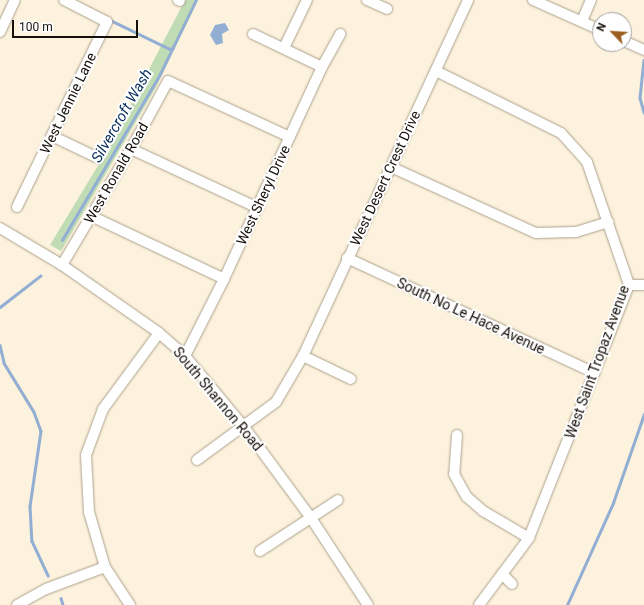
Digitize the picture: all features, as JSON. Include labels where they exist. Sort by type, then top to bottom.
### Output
[{"type":"street","points":[[0,32],[16,0]]},
{"type":"street","name":"West Jennie Lane","points":[[17,207],[108,22],[64,0]]},
{"type":"street","points":[[284,48],[307,0]]},
{"type":"street","points":[[367,0],[387,9]]},
{"type":"street","name":"West Desert Crest Drive","points":[[197,460],[244,427],[276,402],[302,356],[468,0]]},
{"type":"street","points":[[533,0],[592,26]]},
{"type":"street","points":[[582,21],[591,0]]},
{"type":"street","points":[[253,34],[322,67]]},
{"type":"street","name":"West Sheryl Drive","points":[[185,356],[258,208],[322,67],[340,34]]},
{"type":"street","points":[[632,45],[644,50]]},
{"type":"street","name":"West Saint Tropaz Avenue","points":[[436,71],[561,133],[587,162],[609,222],[629,285],[529,538],[479,605]]},
{"type":"street","name":"West Ronald Road","points":[[62,265],[131,149],[168,81],[290,137]]},
{"type":"street","points":[[52,136],[98,158]]},
{"type":"street","points":[[131,149],[258,208]]},
{"type":"street","points":[[390,167],[536,233],[576,232],[609,222]]},
{"type":"street","points":[[91,216],[224,279]]},
{"type":"street","name":"South Shannon Road","points":[[0,228],[62,265],[159,333],[185,356],[244,427],[311,518],[363,603]]},
{"type":"street","name":"South No Le Hace Avenue","points":[[347,258],[595,373]]},
{"type":"street","points":[[629,285],[644,285]]},
{"type":"street","points":[[130,605],[105,567],[89,512],[86,455],[103,409],[159,333]]},
{"type":"street","points":[[302,356],[351,379]]},
{"type":"street","points":[[457,435],[454,474],[468,497],[483,511],[529,538]]},
{"type":"street","points":[[260,551],[338,500]]},
{"type":"street","points":[[17,605],[46,589],[105,567]]},
{"type":"street","points":[[502,574],[512,584]]},
{"type":"green space","points":[[185,0],[198,0],[156,87],[61,251],[50,245],[105,154]]},
{"type":"water","points":[[225,23],[229,30],[222,34],[223,43],[216,45],[210,35],[215,25]]},
{"type":"waterway","name":"Silvercroft Wash","points":[[62,240],[160,74],[196,0]]},
{"type":"waterway","points":[[110,20],[170,49],[173,48]]},
{"type":"waterway","points":[[644,60],[640,98],[644,112]]},
{"type":"waterway","name":"Silvercroft Wash","points":[[0,307],[40,276]]},
{"type":"waterway","name":"Silvercroft Wash","points":[[0,345],[4,363],[34,412],[41,431],[30,506],[32,541],[48,575]]},
{"type":"waterway","points":[[567,605],[613,503],[644,414]]},
{"type":"waterway","name":"Silvercroft Wash","points":[[61,598],[63,605]]}]
